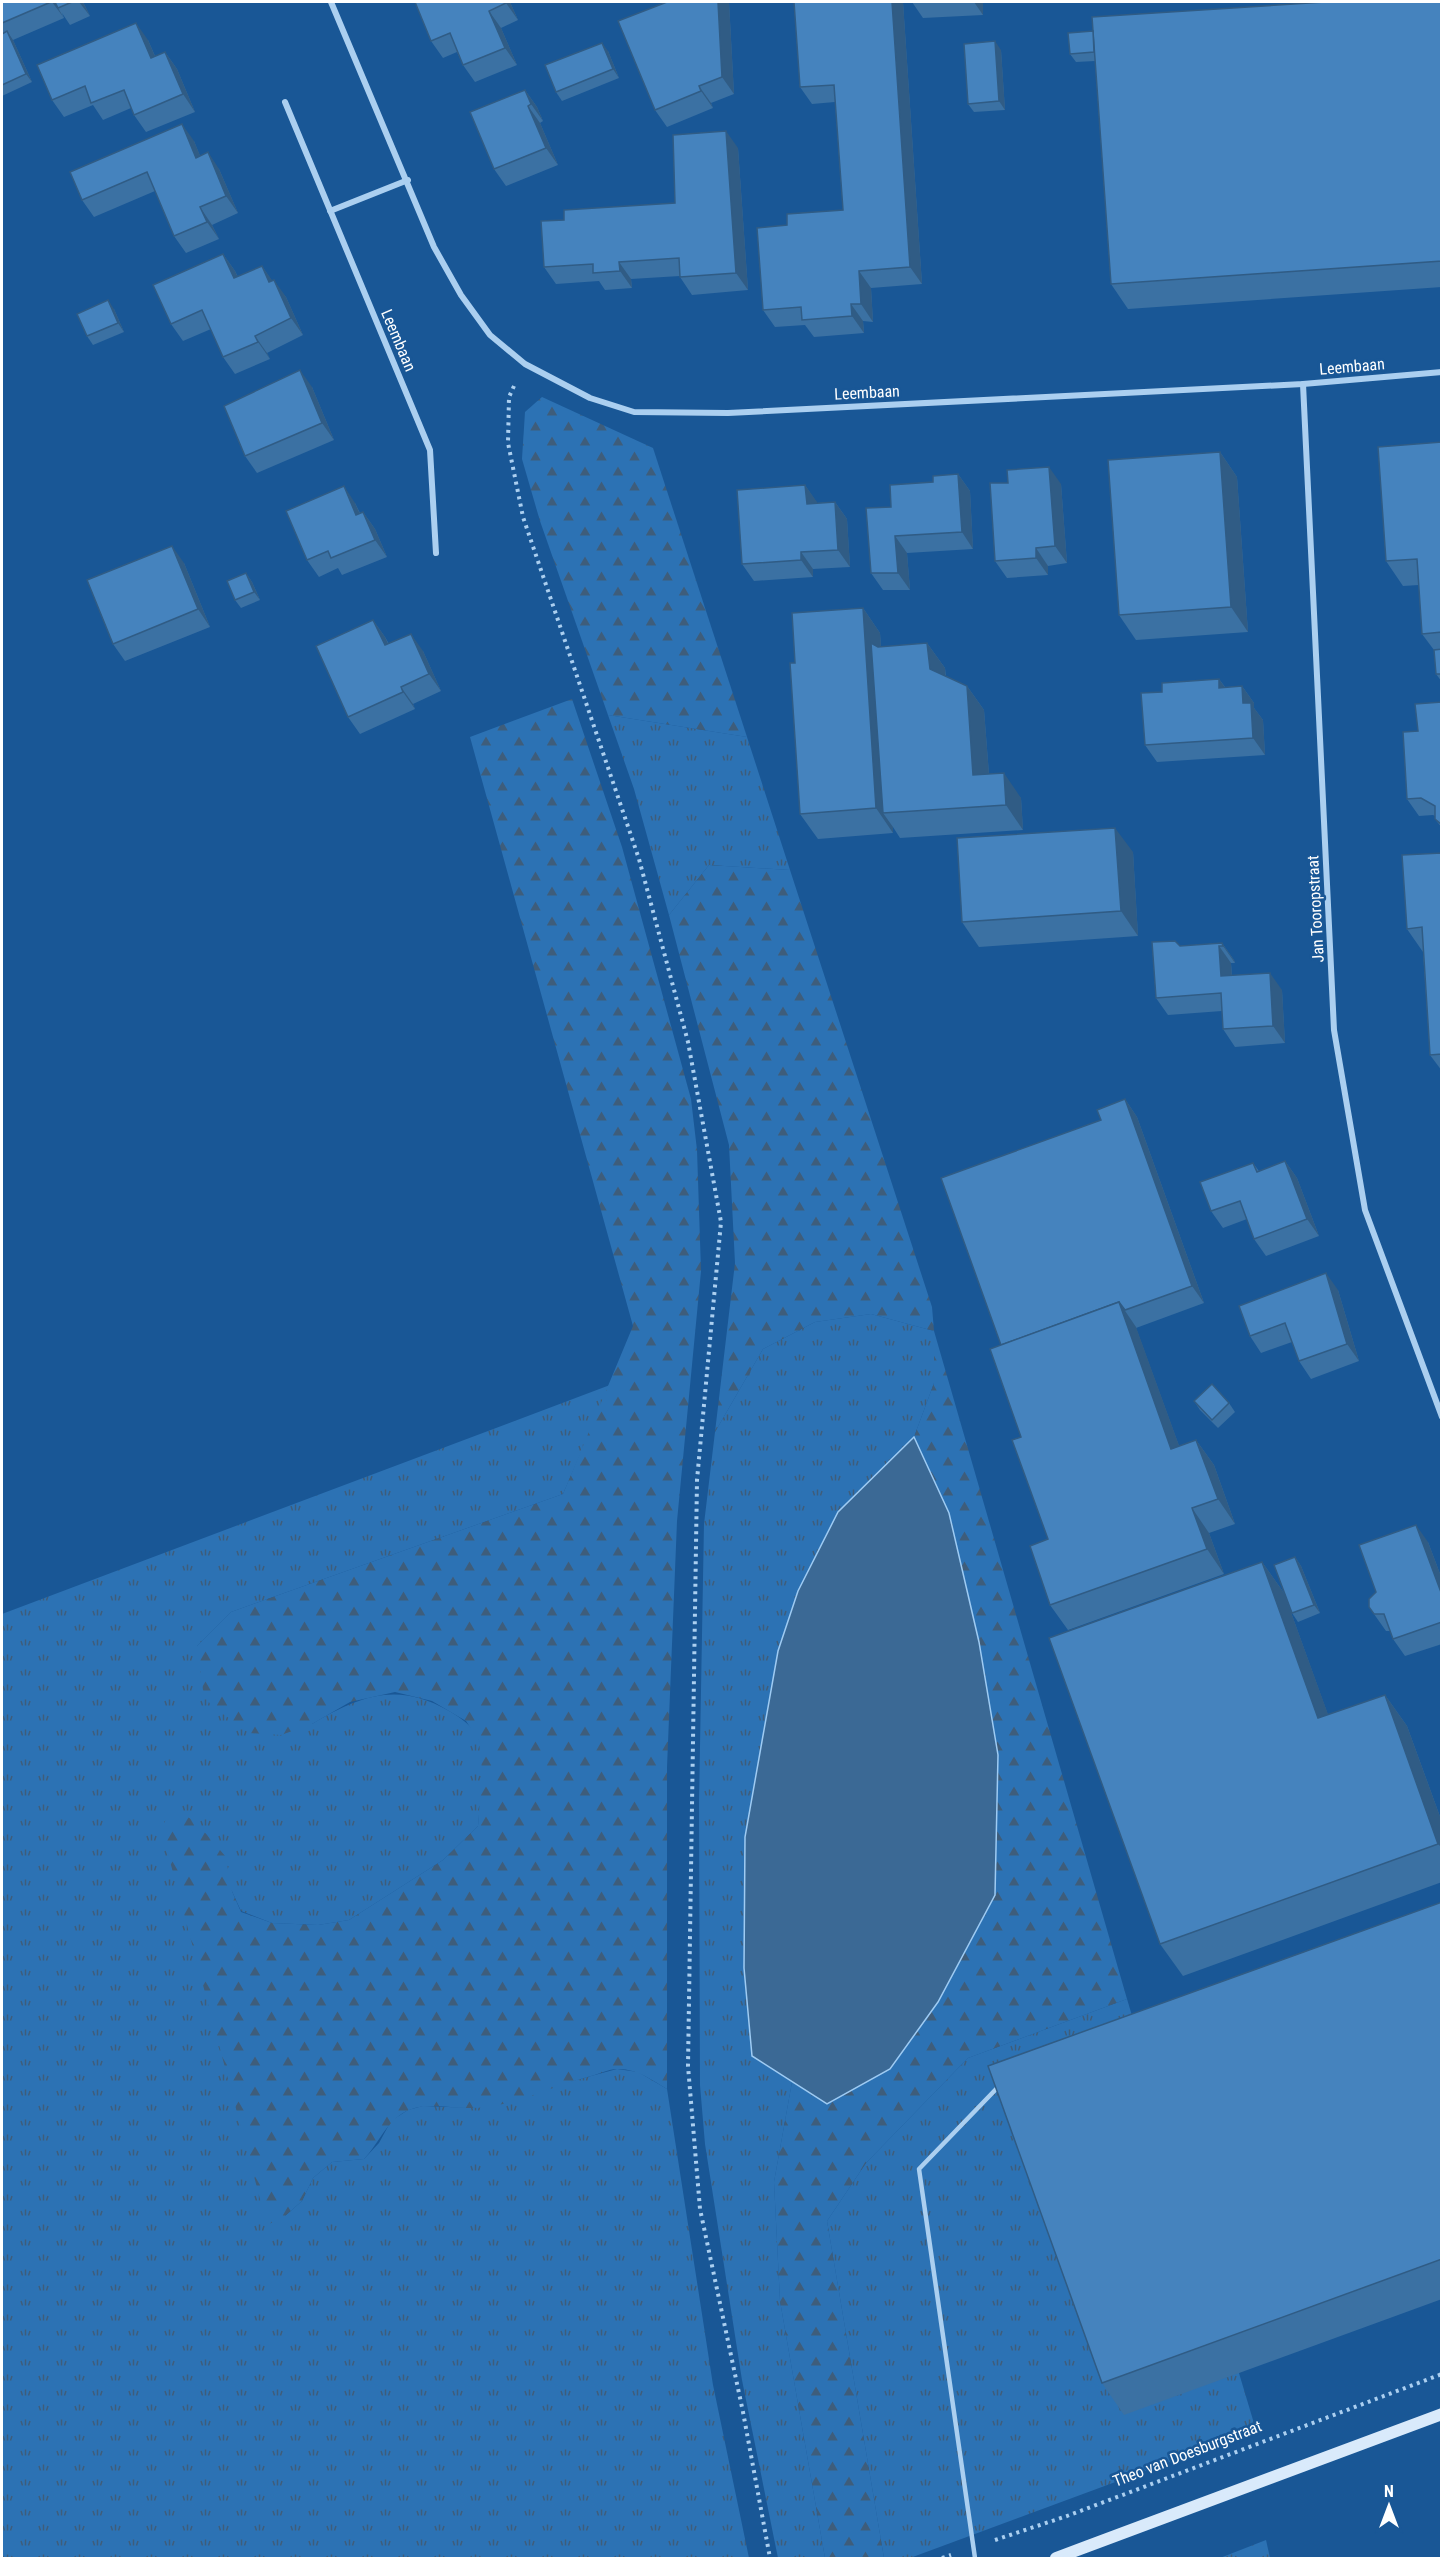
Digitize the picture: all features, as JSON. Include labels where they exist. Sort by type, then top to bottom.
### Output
[{"type":"main road","points":[[1056,2559],[1442,2414]]},
{"type":"street","name":"Leembaan","points":[[331,2],[408,180],[434,247],[461,295],[490,335],[525,364],[590,398],[634,412],[728,413],[1303,384],[1442,372]]},
{"type":"street","name":"Leembaan","points":[[285,102],[430,450],[436,553]]},
{"type":"street","points":[[330,211],[408,180]]},
{"type":"street","name":"Jan Tooropstraat","points":[[1303,384],[1334,1030],[1365,1210],[1442,1417]]},
{"type":"lane","points":[[975,2559],[919,2169],[1002,2082]]},
{"type":"path","points":[[525,364],[509,397],[508,431],[508,443],[523,517],[639,859],[688,1042],[721,1222],[697,1480],[688,2066],[700,2209],[743,2412],[770,2559]]},
{"type":"path","name":"Theo van Doesburgstraat","points":[[942,2559],[1067,2516],[1442,2374]]},
{"type":"green space","points":[[542,397],[653,448],[747,737],[608,715],[540,521],[522,459],[525,412]]},
{"type":"green space","points":[[572,699],[622,847],[691,1099],[697,1150],[701,1271],[677,1521],[667,1767],[667,2089],[637,2073],[614,2069],[488,2107],[424,2106],[409,2110],[389,2125],[364,2159],[332,2162],[313,2178],[302,2201],[285,2216],[267,2225],[163,1835],[165,1821],[178,1812],[195,1821],[226,1857],[231,1889],[241,1912],[272,1923],[318,1925],[349,1920],[443,1860],[478,1826],[482,1771],[479,1741],[466,1721],[432,1701],[395,1692],[350,1702],[312,1724],[281,1735],[249,1733],[210,1704],[203,1690],[197,1646],[231,1612],[563,1494],[633,1326],[470,737]]},
{"type":"green space","points":[[608,715],[747,737],[790,870],[709,865],[669,915],[634,789]]},
{"type":"green space","points":[[709,865],[790,870],[932,1307],[934,1331],[871,1314],[815,1322],[763,1349],[715,1432],[735,1263],[729,1145],[669,915]]},
{"type":"green space","points":[[871,1314],[934,1331],[934,1383],[914,1437],[838,1512],[798,1591],[778,1651],[745,1837],[752,2055],[792,2082],[774,2182],[780,2301],[825,2558],[778,2558],[742,2380],[705,2144],[700,2085],[699,1803],[704,1524],[715,1432],[763,1349],[815,1322]]},
{"type":"green space","points":[[934,1331],[1127,1999],[968,2058],[866,2163],[827,2221],[884,2558],[825,2558],[780,2301],[774,2182],[792,2082],[827,2104],[938,2002],[995,1895],[998,1755],[979,1642],[949,1513],[914,1437],[934,1383]]},
{"type":"green space","points":[[610,1385],[563,1494],[231,1612],[197,1646],[312,1724],[346,1706],[363,1700],[379,1696],[412,1696],[430,1702],[463,1720],[478,1738],[482,1753],[478,1826],[443,1860],[349,1920],[318,1925],[272,1923],[241,1911],[231,1890],[285,2216],[302,2201],[313,2178],[332,2162],[364,2159],[379,2143],[391,2121],[408,2110],[423,2106],[473,2108],[617,2069],[638,2072],[667,2089],[713,2385],[749,2558],[2,2558],[2,1614]]},
{"type":"green space","points":[[1127,1999],[1256,2430],[910,2558],[884,2558],[827,2221],[866,2163],[968,2058]]},
{"type":"green space","points":[[1266,2540],[1270,2558],[1220,2558]]},
{"type":"shaded area","points":[[914,1437],[949,1513],[979,1642],[998,1755],[995,1895],[938,2002],[890,2069],[827,2104],[752,2056],[744,1968],[745,1837],[778,1651],[798,1591],[838,1512]]},
{"type":"building","points":[[2,2],[51,2],[2,23]]},
{"type":"building","points":[[55,2],[72,2],[58,8]]},
{"type":"building","points":[[415,2],[506,2],[489,11],[505,48],[463,65],[450,33],[431,41]]},
{"type":"building","points":[[667,2],[718,2],[722,77],[699,86],[701,91],[655,110],[618,21]]},
{"type":"building","points":[[794,2],[892,2],[910,267],[859,271],[861,304],[851,304],[852,316],[802,320],[801,307],[763,310],[757,228],[787,225],[787,214],[843,210],[834,85],[800,87]]},
{"type":"building","points":[[1325,2],[1442,2],[1442,261],[1111,284],[1092,17]]},
{"type":"building","points":[[136,23],[151,58],[165,52],[183,94],[134,115],[124,90],[91,103],[85,86],[52,100],[37,65]]},
{"type":"building","points":[[7,31],[26,74],[2,85],[2,34]]},
{"type":"building","points":[[1093,31],[1094,52],[1070,54],[1068,33]]},
{"type":"building","points":[[995,41],[999,101],[968,104],[964,44]]},
{"type":"building","points":[[602,43],[613,69],[556,92],[545,65]]},
{"type":"building","points":[[525,90],[531,104],[528,106],[546,148],[494,169],[470,112]]},
{"type":"building","points":[[182,124],[196,158],[208,152],[226,196],[200,207],[207,222],[174,236],[147,172],[82,200],[70,172]]},
{"type":"building","points":[[726,131],[736,273],[680,277],[679,258],[619,262],[620,271],[593,273],[593,264],[544,267],[541,221],[564,220],[564,210],[675,203],[673,135]]},
{"type":"building","points":[[223,254],[234,278],[262,266],[269,282],[274,280],[291,318],[255,336],[258,342],[223,357],[202,310],[171,324],[153,285]]},
{"type":"building","points":[[108,300],[118,323],[87,336],[77,314]]},
{"type":"building","points":[[300,370],[322,423],[245,456],[224,406]]},
{"type":"building","points":[[1442,442],[1442,632],[1422,634],[1417,559],[1386,561],[1378,447]]},
{"type":"building","points":[[1220,452],[1231,607],[1119,615],[1108,460]]},
{"type":"building","points":[[1049,467],[1055,546],[1036,548],[1036,558],[995,561],[990,483],[1008,483],[1007,470]]},
{"type":"building","points":[[958,474],[962,532],[895,536],[898,573],[871,573],[866,508],[891,507],[890,485],[933,482],[933,476]]},
{"type":"building","points":[[805,485],[807,504],[835,502],[838,550],[801,552],[801,560],[742,564],[737,490]]},
{"type":"building","points":[[344,486],[356,515],[363,512],[375,540],[331,558],[328,551],[307,560],[286,511]]},
{"type":"building","points":[[172,546],[198,609],[113,644],[87,580]]},
{"type":"building","points":[[246,573],[254,592],[235,600],[227,581]]},
{"type":"building","points":[[863,608],[876,808],[800,814],[790,663],[795,663],[792,613]]},
{"type":"building","points":[[373,620],[385,645],[411,634],[429,674],[401,687],[403,692],[348,717],[316,646]]},
{"type":"building","points":[[871,643],[878,647],[927,643],[930,669],[967,686],[973,775],[1004,773],[1006,805],[883,813]]},
{"type":"building","points":[[1442,649],[1442,674],[1436,674],[1434,650]]},
{"type":"building","points":[[1219,679],[1219,688],[1242,686],[1243,703],[1251,703],[1253,738],[1145,745],[1141,693],[1162,692],[1162,683]]},
{"type":"building","points":[[1442,702],[1441,824],[1435,819],[1435,806],[1421,798],[1407,799],[1403,732],[1418,731],[1415,704]]},
{"type":"building","points":[[1115,828],[1121,911],[962,922],[957,838]]},
{"type":"building","points":[[1442,853],[1442,1054],[1430,1055],[1422,927],[1407,929],[1402,855]]},
{"type":"building","points":[[1175,941],[1180,946],[1222,943],[1223,946],[1219,946],[1221,976],[1270,973],[1273,1026],[1223,1029],[1221,993],[1156,998],[1152,942]]},
{"type":"building","points":[[1125,1099],[1192,1286],[1125,1310],[1119,1302],[1001,1345],[941,1178],[1101,1120],[1097,1110]]},
{"type":"building","points":[[1285,1161],[1307,1219],[1254,1239],[1240,1201],[1211,1211],[1200,1182],[1253,1163],[1257,1172]]},
{"type":"building","points":[[1326,1273],[1347,1344],[1299,1361],[1285,1323],[1250,1336],[1239,1306]]},
{"type":"building","points":[[1119,1302],[1171,1449],[1196,1440],[1218,1499],[1192,1508],[1207,1549],[1050,1605],[1030,1546],[1048,1539],[1012,1440],[1021,1437],[990,1349]]},
{"type":"building","points":[[1212,1384],[1229,1403],[1212,1420],[1194,1401]]},
{"type":"building","points":[[1416,1525],[1442,1595],[1442,1622],[1393,1639],[1384,1614],[1374,1614],[1369,1607],[1369,1599],[1376,1592],[1359,1545]]},
{"type":"building","points":[[1295,1557],[1314,1605],[1292,1613],[1274,1565]]},
{"type":"building","points":[[1262,1562],[1318,1718],[1385,1695],[1438,1844],[1160,1944],[1049,1638]]},
{"type":"building","points":[[1442,1902],[1442,2259],[1102,2383],[988,2066]]}]
